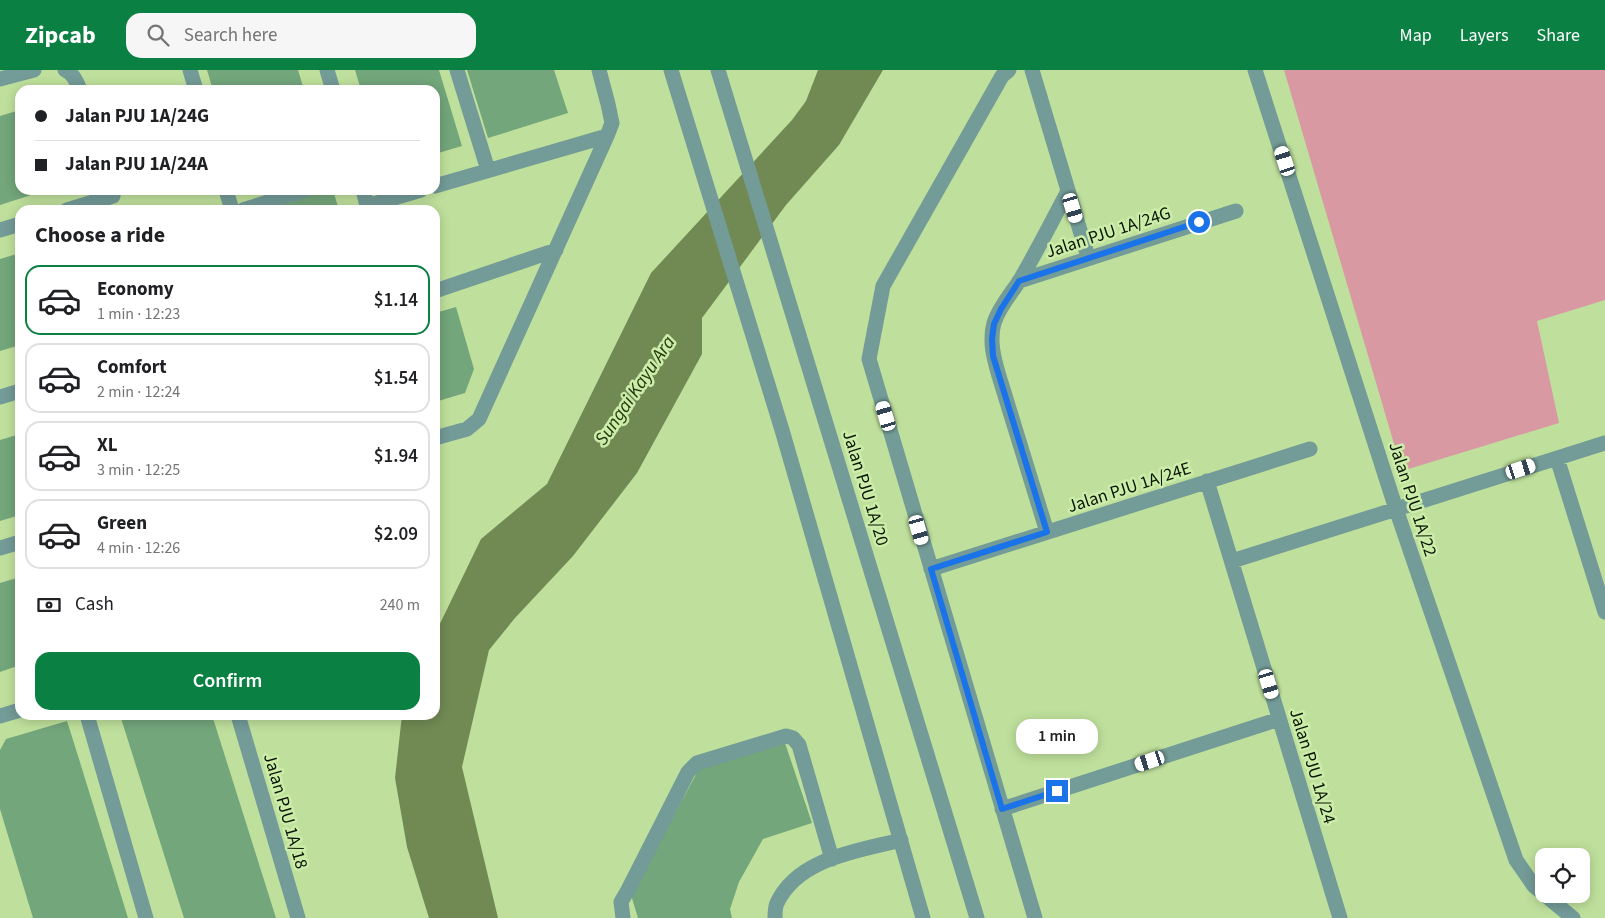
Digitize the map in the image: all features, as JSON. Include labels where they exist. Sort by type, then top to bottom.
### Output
[{"type":"street","points":[[0,80],[34,70]]},
{"type":"street","points":[[65,70],[69,72],[79,85]]},
{"type":"street","points":[[190,70],[194,85]]},
{"type":"street","points":[[327,70],[332,85]]},
{"type":"street","points":[[457,70],[488,170]]},
{"type":"street","points":[[440,437],[467,429],[479,419],[607,136],[612,123],[599,70]]},
{"type":"street","points":[[671,70],[782,430],[923,918]]},
{"type":"street","name":"Jalan PJU 1A/20","points":[[718,70],[977,918]]},
{"type":"street","points":[[1009,70],[1002,76],[883,286],[869,359],[1035,918]]},
{"type":"street","points":[[1032,70],[1088,257]]},
{"type":"street","name":"Jalan PJU 1A/22","points":[[1255,70],[1396,509],[1516,860],[1534,886],[1573,918]]},
{"type":"street","points":[[440,184],[607,136]]},
{"type":"street","points":[[1047,532],[993,356],[992,339],[994,324],[1001,309],[1019,281],[1068,191]]},
{"type":"street","points":[[258,205],[290,195]]},
{"type":"street","points":[[377,205],[406,195]]},
{"type":"street","points":[[88,205],[113,199]]},
{"type":"street","name":"Jalan PJU 1A/24G","points":[[1019,281],[1088,257],[1236,211]]},
{"type":"street","points":[[0,230],[15,226]]},
{"type":"street","points":[[440,289],[556,250]]},
{"type":"street","points":[[0,397],[15,392]]},
{"type":"street","points":[[1232,561],[1605,443]]},
{"type":"street","name":"Jalan PJU 1A/24E","points":[[931,569],[1310,449]]},
{"type":"street","points":[[1557,458],[1599,571],[1605,612]]},
{"type":"street","name":"Jalan PJU 1A/24","points":[[1207,482],[1340,918]]},
{"type":"street","points":[[0,548],[15,544]]},
{"type":"street","points":[[0,716],[15,712]]},
{"type":"street","points":[[1002,809],[1279,719]]},
{"type":"street","points":[[88,720],[146,918]]},
{"type":"street","name":"Jalan PJU 1A/18","points":[[239,720],[298,918]]},
{"type":"street","points":[[623,918],[621,902],[688,772],[697,763],[786,736],[793,738],[799,745],[832,859]]},
{"type":"street","points":[[774,918],[776,904],[794,879],[812,867],[832,859],[901,840]]},
{"type":"shaded area","points":[[1284,70],[1605,70],[1605,300],[1537,321],[1559,423],[1402,471]]},
{"type":"water","name":"Sungai Kayu Ara","points":[[818,70],[883,70],[839,145],[786,205],[702,318],[702,354],[637,473],[573,556],[515,618],[489,650],[462,767],[498,918],[429,918],[407,847],[395,778],[401,720],[440,720],[440,624],[481,539],[547,484],[651,273],[792,120],[806,101]]},
{"type":"building","points":[[207,70],[298,70],[302,85],[212,85]]},
{"type":"building","points":[[355,70],[439,70],[462,146],[440,153],[440,85],[360,85]]},
{"type":"building","points":[[467,70],[554,70],[568,113],[488,138]]},
{"type":"building","points":[[15,112],[15,195],[31,195],[0,205],[0,116]]},
{"type":"building","points":[[295,195],[334,195],[338,205],[266,205]]},
{"type":"building","points":[[15,254],[15,346],[0,351],[0,259]]},
{"type":"building","points":[[456,307],[474,369],[465,393],[440,400],[440,312]]},
{"type":"building","points":[[15,436],[15,516],[0,521],[0,440]]},
{"type":"building","points":[[15,578],[15,667],[0,672],[0,583]]},
{"type":"building","points":[[122,720],[214,720],[276,918],[184,918]]},
{"type":"building","points":[[67,721],[128,918],[33,918],[0,809],[0,750],[6,739]]},
{"type":"building","points":[[784,740],[812,823],[763,839],[739,882],[730,909],[732,918],[638,918],[631,895],[700,767]]},
{"type":"route","points":[[1057,791],[1002,809],[931,569],[1047,532],[993,356],[992,339],[994,324],[1019,281],[1199,222]]}]
